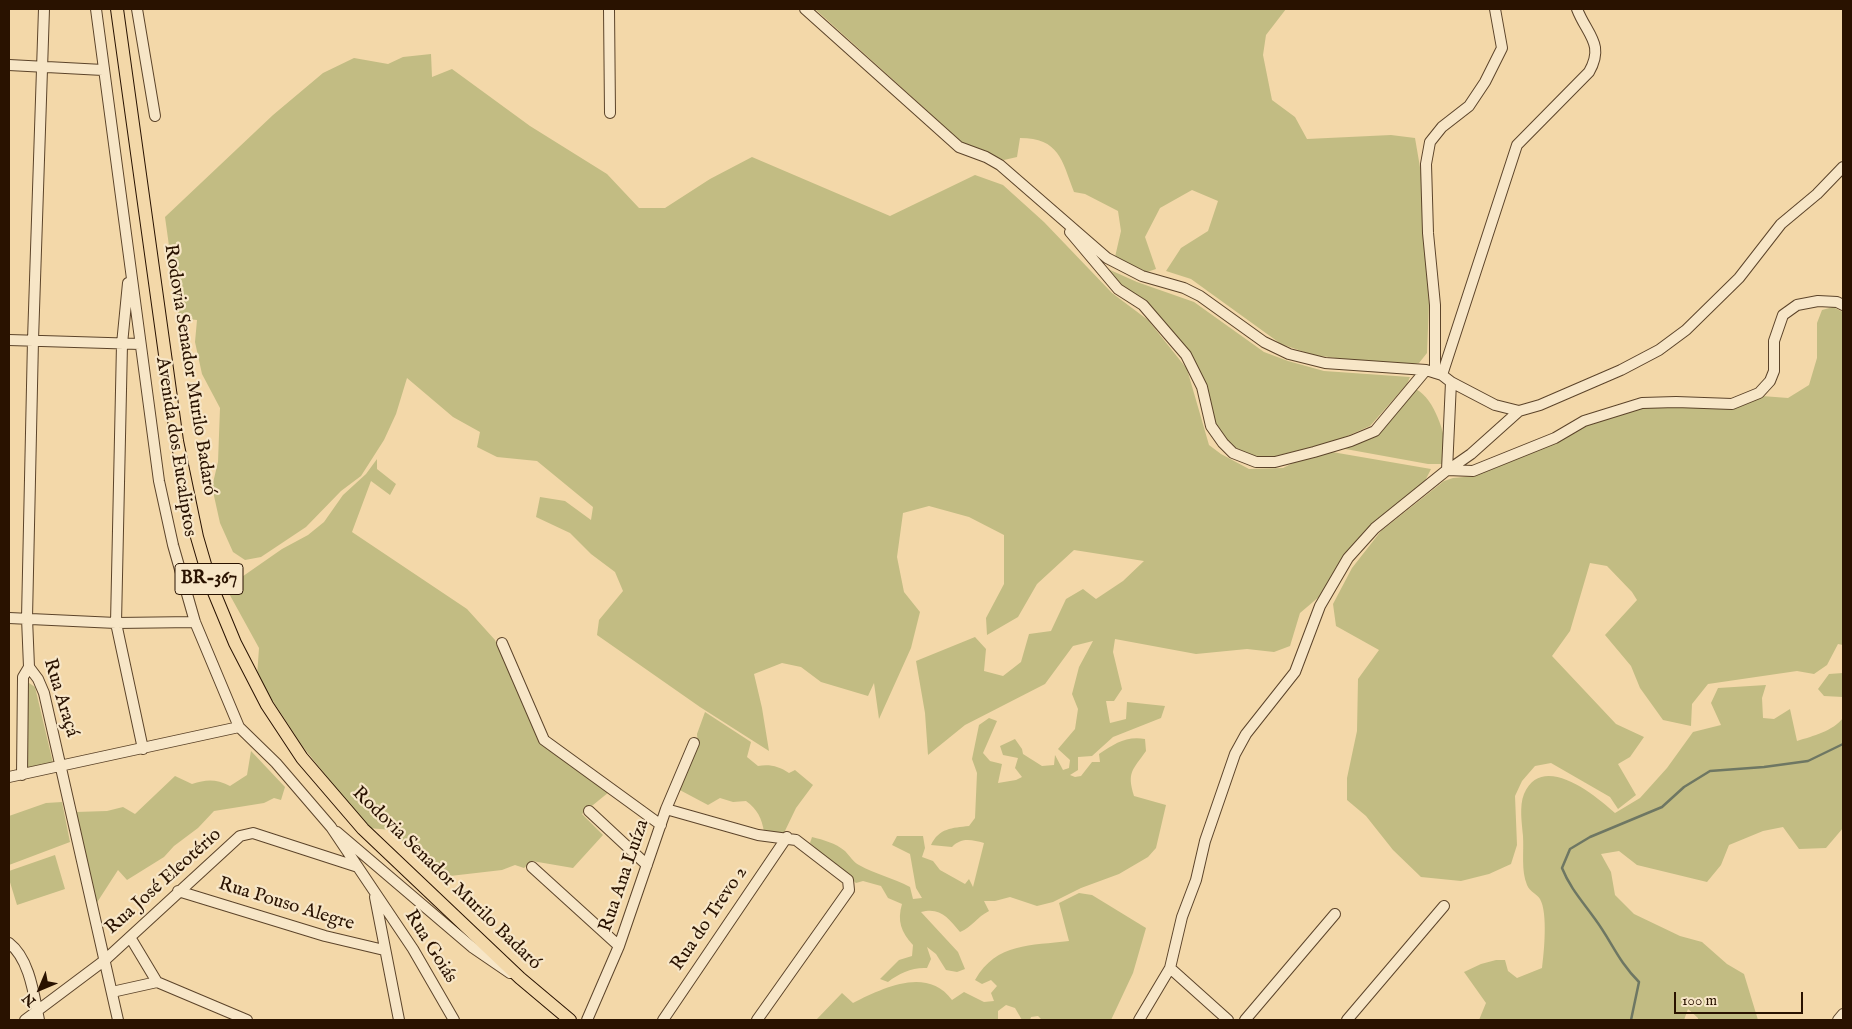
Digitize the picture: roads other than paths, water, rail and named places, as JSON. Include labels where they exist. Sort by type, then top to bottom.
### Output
[{"type":"main road","name":"Rodovia Senador Murilo Badaró","points":[[117,9],[177,442],[197,536],[211,585],[235,643],[268,706],[308,765],[363,830],[520,978],[570,1020]]},
{"type":"street","name":"Rua Araçá","points":[[44,9],[26,618],[29,667],[38,679],[44,693],[118,1020]]},
{"type":"street","name":"Avenida dos Eucaliptos","points":[[96,9],[159,481],[173,545],[195,622],[239,727],[276,763],[331,827],[374,893]]},
{"type":"street","points":[[137,9],[155,116]]},
{"type":"street","points":[[609,9],[610,113]]},
{"type":"street","points":[[805,9],[959,147],[994,161],[1107,258],[1123,268],[1184,288],[1200,296],[1264,342],[1289,354],[1324,363],[1434,372],[1495,405],[1519,411]]},
{"type":"street","points":[[1434,372],[1435,305],[1428,233],[1426,164],[1430,142],[1442,128],[1469,106],[1502,48],[1495,9]]},
{"type":"street","points":[[1057,216],[1090,258],[1118,289],[1143,305],[1186,355],[1202,387],[1211,426],[1233,453],[1256,462],[1275,462],[1351,441],[1375,431],[1434,372],[1517,145],[1589,72],[1594,63],[1597,50],[1577,9]]},
{"type":"street","points":[[9,65],[42,65],[103,70]]},
{"type":"street","points":[[1139,1020],[1170,968],[1182,917],[1196,880],[1214,814],[1235,754],[1246,734],[1295,672],[1316,614],[1348,558],[1375,528],[1447,470],[1471,454],[1519,411],[1540,405],[1621,370],[1659,350],[1686,330],[1739,278],[1780,224],[1817,194],[1843,167]]},
{"type":"street","points":[[130,268],[122,344],[116,623],[143,749]]},
{"type":"street","points":[[1447,470],[1473,471],[1555,438],[1584,422],[1642,403],[1732,404],[1759,393],[1770,381],[1774,371],[1774,341],[1783,315],[1797,305],[1818,301],[1837,302],[1843,305]]},
{"type":"street","points":[[9,340],[140,344]]},
{"type":"street","points":[[1447,470],[1451,382]]},
{"type":"street","points":[[9,618],[116,623],[195,622]]},
{"type":"street","points":[[502,643],[541,735],[548,744],[661,826]]},
{"type":"street","points":[[22,775],[23,677],[29,667]]},
{"type":"street","points":[[9,777],[239,727]]},
{"type":"street","name":"Rua Ana Luíza","points":[[587,1020],[619,946],[666,809],[694,743]]},
{"type":"street","points":[[666,809],[758,834],[787,837],[803,844],[848,880],[850,887],[757,1020]]},
{"type":"street","points":[[589,811],[647,865]]},
{"type":"street","points":[[331,827],[366,854],[472,947],[520,978]]},
{"type":"street","name":"Rua José Eleotério","points":[[25,1020],[105,960],[240,836],[253,833],[358,867]]},
{"type":"street","name":"Rua do Trevo 2","points":[[663,1020],[787,837]]},
{"type":"street","points":[[532,868],[619,946]]},
{"type":"street","name":"Rua Pouso Alegre","points":[[178,891],[325,936],[384,950]]},
{"type":"street","points":[[374,893],[399,1020]]},
{"type":"street","name":"Rua Goiás","points":[[374,893],[413,949],[454,1020]]},
{"type":"street","points":[[1347,1020],[1444,906]]},
{"type":"street","points":[[1245,1020],[1335,914]]},
{"type":"street","points":[[130,937],[157,982]]},
{"type":"street","points":[[9,944],[18,952],[25,965],[39,1020]]},
{"type":"street","points":[[1170,968],[1228,1020]]},
{"type":"street","points":[[112,992],[157,982],[247,1020]]},
{"type":"street","points":[[1838,1020],[1843,1014]]},
{"type":"waterway","points":[[1631,1020],[1639,982],[1620,959],[1601,927],[1577,895],[1565,875],[1562,868],[1570,849],[1590,837],[1662,807],[1684,787],[1710,771],[1764,767],[1808,761],[1843,744]]}]
